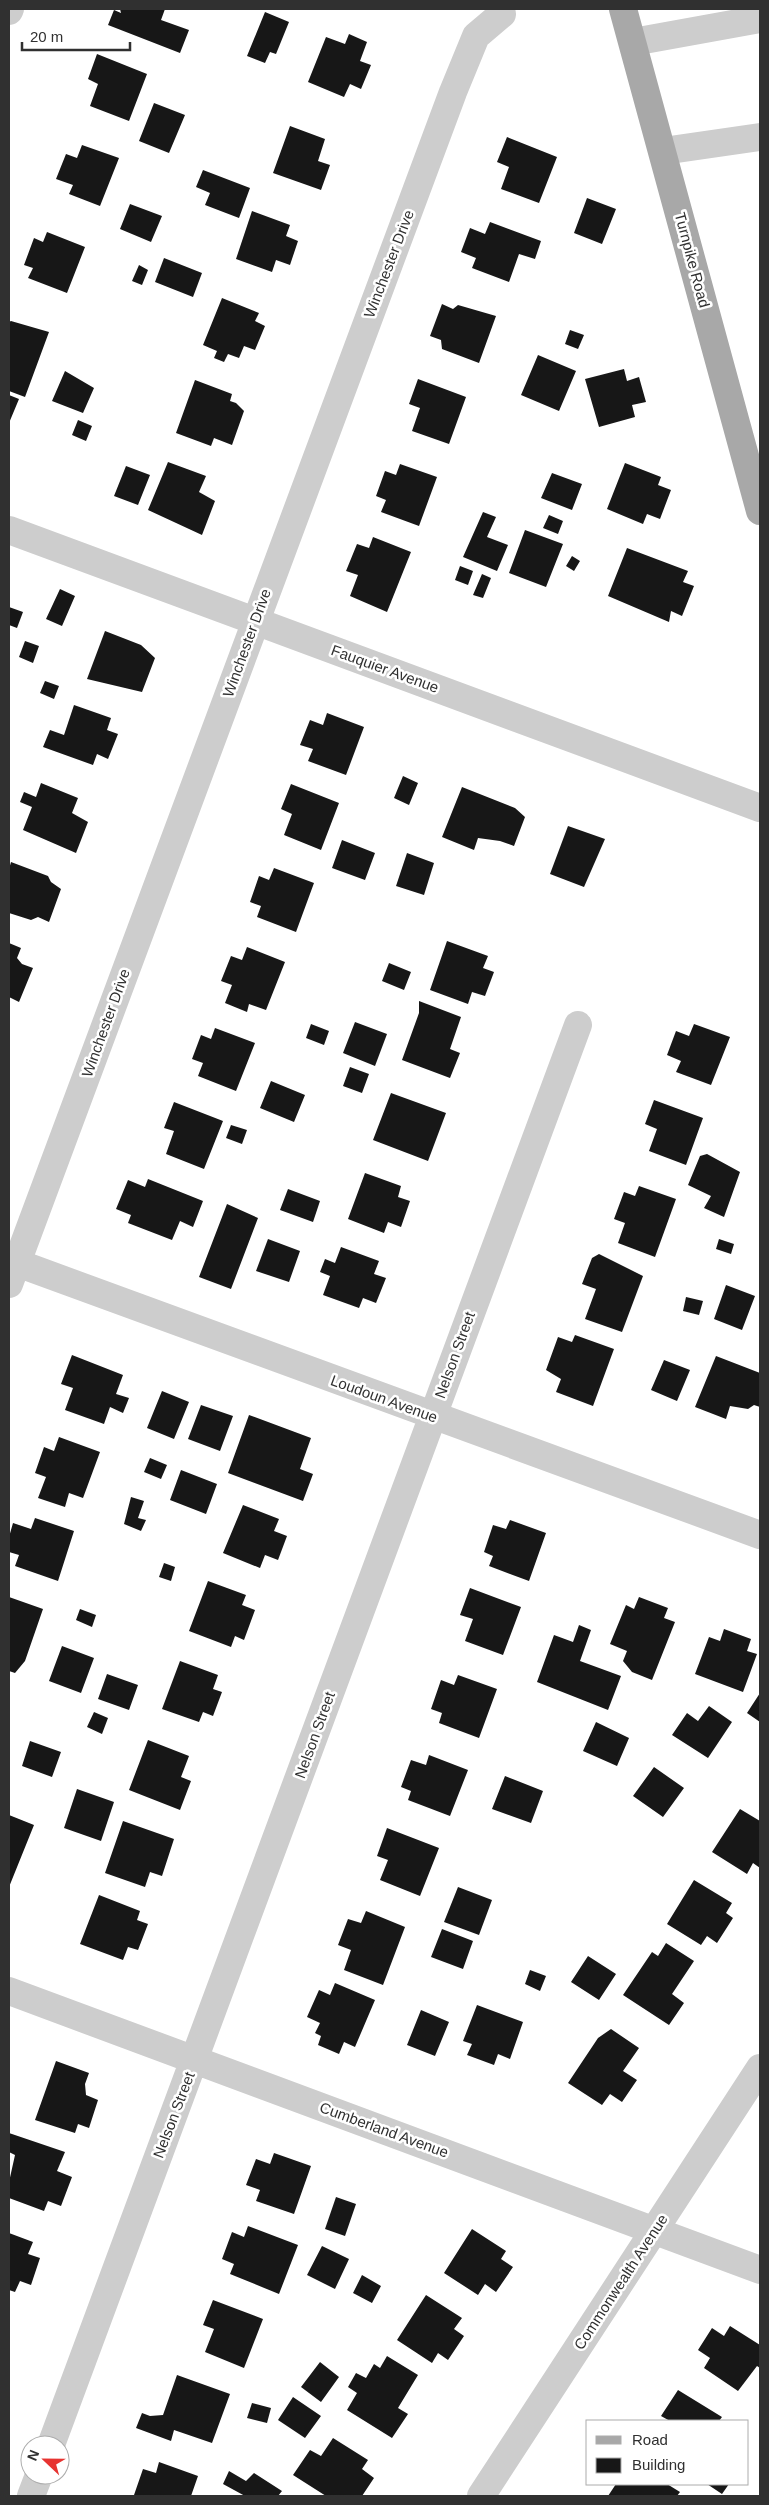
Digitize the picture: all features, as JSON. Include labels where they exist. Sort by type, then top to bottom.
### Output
[{"type":"main road","name":"Turnpike Road","points":[[623,9],[760,511]]},
{"type":"street","name":"Winchester Drive","points":[[11,1269],[476,36],[502,14]]},
{"type":"street","points":[[633,42],[756,16]]},
{"type":"street","points":[[663,151],[760,137]]},
{"type":"street","name":"Fauquier Avenue","points":[[9,530],[760,808]]},
{"type":"street","name":"Nelson Street","points":[[54,2435],[578,1025]]},
{"type":"street","name":"Loudoun Avenue","points":[[11,1269],[433,1417],[760,1535]]},
{"type":"street","name":"Cumberland Avenue","points":[[9,1991],[760,2270]]},
{"type":"street","name":"Commonwealth Avenue","points":[[482,2496],[760,2068]]},
{"type":"building","points":[[120,9],[165,9],[161,20],[189,30],[180,53],[108,25],[114,10],[121,13]]},
{"type":"building","points":[[265,12],[289,22],[276,54],[270,52],[265,63],[247,56]]},
{"type":"building","points":[[349,34],[367,42],[360,61],[371,65],[361,89],[350,84],[344,97],[308,82],[326,37],[345,44]]},
{"type":"building","points":[[97,54],[147,74],[129,121],[90,106],[98,84],[88,79]]},
{"type":"building","points":[[154,103],[185,115],[169,153],[139,141]]},
{"type":"building","points":[[290,126],[325,139],[318,161],[330,165],[321,190],[273,173]]},
{"type":"building","points":[[507,137],[557,157],[539,203],[501,189],[509,167],[497,162]]},
{"type":"building","points":[[82,145],[119,158],[100,206],[69,194],[73,185],[56,179],[66,154],[77,158]]},
{"type":"building","points":[[203,170],[250,188],[239,218],[205,205],[210,193],[196,187]]},
{"type":"building","points":[[587,198],[616,209],[602,244],[574,233]]},
{"type":"building","points":[[130,204],[162,216],[151,242],[120,229]]},
{"type":"building","points":[[252,211],[290,225],[286,236],[298,241],[290,265],[276,260],[272,272],[236,259]]},
{"type":"building","points":[[490,222],[541,241],[535,259],[519,254],[509,282],[472,268],[476,258],[461,252],[470,228],[485,234]]},
{"type":"building","points":[[47,232],[85,247],[67,293],[28,278],[33,268],[24,265],[34,238],[43,242]]},
{"type":"building","points":[[164,258],[202,273],[193,297],[155,282]]},
{"type":"building","points":[[139,265],[148,270],[142,285],[132,281]]},
{"type":"building","points":[[222,298],[259,313],[255,321],[265,326],[255,350],[244,346],[239,358],[228,354],[224,362],[214,358],[217,351],[203,345]]},
{"type":"building","points":[[442,304],[453,309],[458,305],[496,316],[479,363],[442,349],[441,340],[430,336]]},
{"type":"building","points":[[9,322],[49,332],[25,397],[9,391]]},
{"type":"building","points":[[570,330],[584,335],[578,349],[565,344]]},
{"type":"building","points":[[538,355],[576,371],[559,411],[521,395]]},
{"type":"building","points":[[624,369],[627,381],[639,377],[646,402],[632,405],[635,417],[599,427],[585,379]]},
{"type":"building","points":[[65,371],[94,388],[83,413],[52,401]]},
{"type":"building","points":[[418,379],[466,397],[449,444],[412,431],[420,408],[409,404]]},
{"type":"building","points":[[195,380],[232,394],[230,401],[236,403],[244,411],[232,445],[214,438],[211,446],[176,433]]},
{"type":"building","points":[[9,395],[19,399],[9,423]]},
{"type":"building","points":[[78,420],[92,426],[86,441],[72,435]]},
{"type":"building","points":[[168,462],[206,476],[199,492],[215,501],[202,535],[148,510]]},
{"type":"building","points":[[625,463],[661,477],[658,485],[671,490],[660,519],[647,514],[643,524],[607,509]]},
{"type":"building","points":[[400,464],[437,477],[419,526],[381,512],[386,500],[376,496],[385,471],[396,475]]},
{"type":"building","points":[[126,466],[150,475],[138,505],[114,496]]},
{"type":"building","points":[[552,473],[582,484],[572,510],[541,498]]},
{"type":"building","points":[[483,512],[496,517],[487,537],[508,545],[497,571],[463,557]]},
{"type":"building","points":[[549,515],[563,521],[558,534],[543,528]]},
{"type":"building","points":[[525,530],[563,544],[546,587],[509,573]]},
{"type":"building","points":[[373,537],[411,552],[387,612],[350,596],[358,575],[346,571],[357,544],[369,548]]},
{"type":"building","points":[[627,548],[688,571],[683,582],[694,586],[682,616],[671,611],[669,622],[608,596]]},
{"type":"building","points":[[572,556],[580,561],[574,571],[566,566]]},
{"type":"building","points":[[460,566],[473,571],[468,585],[455,580]]},
{"type":"building","points":[[482,574],[491,578],[483,598],[473,595]]},
{"type":"building","points":[[60,589],[75,596],[62,626],[46,619]]},
{"type":"building","points":[[9,607],[23,612],[17,628],[9,625]]},
{"type":"building","points":[[105,631],[141,645],[155,658],[142,692],[87,679]]},
{"type":"building","points":[[25,641],[39,646],[33,663],[19,657]]},
{"type":"building","points":[[45,681],[59,686],[54,699],[40,693]]},
{"type":"building","points":[[74,705],[111,718],[107,730],[118,734],[108,759],[97,754],[93,765],[43,747],[50,730],[64,735]]},
{"type":"building","points":[[327,713],[364,727],[346,775],[308,761],[313,749],[300,745],[310,720],[323,725]]},
{"type":"building","points":[[403,776],[418,783],[409,805],[394,798]]},
{"type":"building","points":[[41,783],[78,798],[72,813],[88,822],[76,853],[23,830],[32,807],[20,802],[24,792],[36,797]]},
{"type":"building","points":[[291,784],[339,803],[321,850],[284,835],[292,814],[281,809]]},
{"type":"building","points":[[462,787],[515,808],[525,817],[514,846],[500,841],[478,838],[474,850],[442,837]]},
{"type":"building","points":[[568,826],[605,839],[584,887],[550,874]]},
{"type":"building","points":[[342,840],[375,853],[365,880],[332,868]]},
{"type":"building","points":[[407,853],[434,863],[424,895],[396,886]]},
{"type":"building","points":[[11,862],[48,876],[51,882],[61,889],[49,922],[38,917],[31,920],[9,913],[9,869]]},
{"type":"building","points":[[274,868],[314,883],[296,932],[257,917],[261,906],[250,902],[259,876],[269,880]]},
{"type":"building","points":[[447,941],[488,956],[483,968],[494,972],[485,996],[472,992],[468,1004],[430,990]]},
{"type":"building","points":[[9,943],[21,948],[17,958],[22,964],[33,968],[19,1002],[9,997]]},
{"type":"building","points":[[247,947],[285,962],[266,1010],[249,1004],[247,1012],[225,1003],[232,985],[221,981],[231,956],[242,960]]},
{"type":"building","points":[[389,963],[411,972],[404,990],[382,981]]},
{"type":"building","points":[[419,1001],[461,1017],[450,1049],[460,1053],[450,1078],[402,1060],[419,1013]]},
{"type":"building","points":[[355,1022],[387,1034],[375,1066],[343,1053]]},
{"type":"building","points":[[311,1024],[329,1031],[324,1045],[306,1038]]},
{"type":"building","points":[[694,1024],[730,1037],[711,1085],[676,1072],[681,1061],[667,1055],[676,1031],[689,1036]]},
{"type":"building","points":[[215,1028],[255,1043],[236,1091],[198,1076],[203,1063],[192,1059],[201,1035],[211,1039]]},
{"type":"building","points":[[350,1067],[369,1074],[362,1093],[343,1086]]},
{"type":"building","points":[[271,1081],[305,1095],[294,1122],[260,1108]]},
{"type":"building","points":[[391,1093],[446,1113],[428,1161],[373,1140]]},
{"type":"building","points":[[654,1100],[703,1118],[686,1165],[649,1151],[657,1129],[645,1124]]},
{"type":"building","points":[[174,1102],[223,1121],[204,1169],[166,1154],[174,1131],[164,1128]]},
{"type":"building","points":[[231,1125],[247,1130],[242,1144],[226,1138]]},
{"type":"building","points":[[707,1154],[740,1172],[724,1217],[704,1208],[711,1196],[688,1185],[700,1156]]},
{"type":"building","points":[[365,1173],[401,1186],[398,1197],[410,1201],[401,1227],[388,1222],[384,1233],[348,1219]]},
{"type":"building","points":[[148,1179],[203,1201],[193,1227],[180,1221],[172,1240],[128,1223],[131,1215],[116,1209],[128,1180],[145,1187]]},
{"type":"building","points":[[639,1186],[676,1199],[655,1257],[618,1243],[625,1223],[614,1219],[624,1192],[635,1196]]},
{"type":"building","points":[[288,1189],[320,1201],[313,1222],[280,1210]]},
{"type":"building","points":[[227,1204],[258,1218],[231,1289],[199,1277]]},
{"type":"building","points":[[268,1239],[300,1251],[289,1282],[256,1271]]},
{"type":"building","points":[[719,1239],[734,1244],[731,1254],[716,1249]]},
{"type":"building","points":[[341,1247],[379,1261],[374,1274],[386,1278],[376,1303],[363,1298],[359,1308],[323,1295],[330,1276],[320,1272],[325,1259],[335,1263]]},
{"type":"building","points":[[599,1254],[643,1276],[622,1332],[585,1319],[596,1289],[582,1284],[592,1258]]},
{"type":"building","points":[[726,1285],[755,1296],[742,1330],[714,1319]]},
{"type":"building","points":[[686,1297],[703,1301],[699,1315],[683,1311]]},
{"type":"building","points":[[575,1335],[614,1349],[593,1406],[556,1392],[561,1379],[546,1370],[558,1337],[572,1342]]},
{"type":"building","points":[[72,1355],[123,1375],[116,1394],[129,1398],[123,1413],[110,1407],[104,1424],[65,1410],[73,1388],[61,1384]]},
{"type":"building","points":[[716,1356],[760,1373],[760,1407],[754,1405],[748,1409],[730,1406],[726,1419],[695,1407]]},
{"type":"building","points":[[664,1360],[690,1370],[677,1401],[651,1390]]},
{"type":"building","points":[[162,1391],[189,1402],[174,1439],[147,1428]]},
{"type":"building","points":[[201,1405],[233,1416],[220,1451],[188,1439]]},
{"type":"building","points":[[249,1415],[311,1438],[300,1469],[313,1474],[303,1501],[228,1473]]},
{"type":"building","points":[[59,1437],[100,1452],[83,1498],[69,1493],[65,1507],[38,1498],[46,1477],[35,1473],[44,1447],[54,1451]]},
{"type":"building","points":[[150,1458],[167,1465],[161,1479],[144,1472]]},
{"type":"building","points":[[181,1470],[217,1484],[206,1514],[170,1500]]},
{"type":"building","points":[[131,1497],[144,1501],[138,1518],[146,1520],[141,1531],[124,1524]]},
{"type":"building","points":[[243,1505],[279,1519],[274,1531],[287,1536],[278,1560],[265,1555],[260,1568],[223,1553]]},
{"type":"building","points":[[35,1518],[74,1531],[58,1581],[15,1566],[19,1555],[9,1552],[9,1537],[13,1523],[31,1529]]},
{"type":"building","points":[[510,1520],[546,1533],[529,1581],[489,1566],[493,1556],[484,1552],[493,1525],[506,1529]]},
{"type":"building","points":[[164,1563],[175,1567],[171,1581],[159,1577]]},
{"type":"building","points":[[208,1581],[246,1595],[242,1605],[255,1610],[244,1640],[235,1636],[231,1647],[189,1631]]},
{"type":"building","points":[[470,1588],[521,1607],[503,1655],[465,1641],[473,1619],[460,1615]]},
{"type":"building","points":[[9,1597],[43,1609],[25,1661],[15,1673],[9,1671]]},
{"type":"building","points":[[639,1597],[668,1608],[664,1618],[675,1622],[652,1680],[632,1672],[623,1661],[627,1651],[610,1644],[626,1605],[634,1609]]},
{"type":"building","points":[[80,1609],[96,1615],[92,1627],[76,1620]]},
{"type":"building","points":[[579,1625],[591,1630],[580,1661],[621,1676],[608,1710],[537,1682],[554,1635],[573,1642]]},
{"type":"building","points":[[724,1629],[751,1639],[747,1651],[757,1654],[743,1692],[695,1674],[709,1637],[720,1641]]},
{"type":"building","points":[[62,1646],[94,1658],[81,1693],[49,1681]]},
{"type":"building","points":[[180,1661],[218,1675],[213,1689],[222,1692],[213,1716],[203,1712],[199,1722],[162,1709]]},
{"type":"building","points":[[107,1674],[138,1685],[129,1710],[98,1699]]},
{"type":"building","points":[[458,1675],[497,1689],[479,1738],[439,1723],[442,1713],[431,1709],[441,1680],[454,1685]]},
{"type":"building","points":[[760,1693],[760,1722],[747,1713]]},
{"type":"building","points":[[709,1706],[732,1722],[708,1758],[672,1735],[687,1713],[698,1721]]},
{"type":"building","points":[[94,1712],[108,1718],[102,1734],[87,1727]]},
{"type":"building","points":[[596,1722],[629,1738],[617,1766],[583,1751]]},
{"type":"building","points":[[148,1740],[189,1756],[181,1777],[191,1781],[180,1810],[129,1790]]},
{"type":"building","points":[[30,1741],[61,1752],[52,1777],[22,1766]]},
{"type":"building","points":[[429,1755],[468,1770],[450,1816],[408,1800],[411,1791],[401,1787],[411,1760],[426,1765]]},
{"type":"building","points":[[654,1767],[684,1788],[663,1817],[633,1796]]},
{"type":"building","points":[[505,1776],[543,1791],[531,1823],[492,1809]]},
{"type":"building","points":[[77,1789],[114,1802],[101,1841],[64,1828]]},
{"type":"building","points":[[740,1809],[760,1821],[760,1868],[753,1863],[747,1874],[712,1852]]},
{"type":"building","points":[[9,1815],[34,1825],[9,1887]]},
{"type":"building","points":[[123,1821],[174,1839],[162,1876],[150,1872],[145,1887],[105,1873]]},
{"type":"building","points":[[387,1828],[439,1848],[420,1896],[380,1880],[388,1860],[377,1856]]},
{"type":"building","points":[[694,1880],[732,1903],[726,1913],[733,1918],[717,1943],[707,1936],[701,1945],[667,1924]]},
{"type":"building","points":[[458,1887],[492,1900],[479,1935],[444,1922]]},
{"type":"building","points":[[99,1895],[140,1911],[137,1920],[148,1924],[138,1950],[128,1947],[123,1960],[80,1944]]},
{"type":"building","points":[[366,1911],[405,1927],[383,1985],[344,1970],[351,1950],[338,1945],[348,1919],[361,1923]]},
{"type":"building","points":[[442,1929],[473,1941],[463,1969],[431,1957]]},
{"type":"building","points":[[666,1943],[694,1961],[672,1994],[684,2003],[669,2025],[623,1995],[652,1952],[658,1956]]},
{"type":"building","points":[[588,1956],[616,1974],[599,2000],[571,1982]]},
{"type":"building","points":[[530,1970],[546,1976],[540,1991],[525,1984]]},
{"type":"building","points":[[335,1983],[375,2000],[355,2047],[344,2042],[339,2054],[318,2045],[321,2036],[315,2033],[320,2023],[307,2017],[319,1990],[330,1995]]},
{"type":"building","points":[[477,2005],[523,2022],[510,2059],[498,2054],[494,2065],[467,2055],[472,2044],[463,2041]]},
{"type":"building","points":[[421,2010],[449,2022],[435,2056],[407,2045]]},
{"type":"building","points":[[611,2029],[639,2048],[623,2071],[637,2080],[622,2102],[610,2094],[602,2105],[568,2083],[598,2038]]},
{"type":"building","points":[[56,2061],[89,2073],[85,2084],[86,2095],[98,2100],[89,2128],[78,2124],[75,2133],[35,2120]]},
{"type":"building","points":[[9,2133],[65,2152],[57,2171],[72,2177],[61,2206],[48,2201],[44,2211],[9,2198],[9,2182],[15,2155],[9,2152]]},
{"type":"building","points":[[274,2153],[311,2166],[294,2214],[256,2201],[260,2190],[246,2185],[256,2159],[270,2164]]},
{"type":"building","points":[[336,2197],[356,2204],[345,2236],[325,2229]]},
{"type":"building","points":[[248,2226],[298,2245],[279,2294],[230,2274],[234,2264],[222,2259],[232,2232],[244,2237]]},
{"type":"building","points":[[472,2229],[506,2251],[501,2259],[513,2267],[496,2292],[485,2284],[478,2295],[444,2273]]},
{"type":"building","points":[[9,2233],[33,2242],[28,2254],[40,2258],[31,2285],[20,2281],[15,2292],[9,2290]]},
{"type":"building","points":[[322,2246],[349,2259],[335,2289],[307,2275]]},
{"type":"building","points":[[362,2275],[381,2286],[372,2303],[353,2293]]},
{"type":"building","points":[[426,2295],[462,2318],[454,2329],[464,2336],[448,2360],[438,2353],[432,2363],[397,2340]]},
{"type":"building","points":[[213,2300],[263,2319],[244,2368],[205,2352],[214,2329],[203,2325]]},
{"type":"building","points":[[730,2326],[760,2345],[760,2368],[757,2366],[738,2391],[704,2368],[710,2358],[698,2350],[712,2328],[724,2336]]},
{"type":"building","points":[[387,2356],[418,2375],[398,2408],[408,2414],[392,2438],[347,2410],[357,2393],[348,2387],[356,2373],[366,2378],[374,2364],[380,2368]]},
{"type":"building","points":[[320,2362],[339,2377],[321,2402],[301,2387]]},
{"type":"building","points":[[177,2375],[230,2394],[212,2443],[174,2430],[171,2441],[136,2428],[142,2413],[150,2416],[163,2415]]},
{"type":"building","points":[[678,2390],[722,2417],[720,2420],[668,2420],[661,2416]]},
{"type":"building","points":[[293,2397],[321,2416],[305,2438],[278,2420]]},
{"type":"building","points":[[252,2403],[271,2408],[267,2423],[247,2418]]},
{"type":"building","points":[[333,2438],[368,2460],[362,2469],[374,2478],[362,2496],[326,2496],[293,2475],[310,2450],[321,2456]]},
{"type":"building","points":[[159,2462],[198,2476],[191,2496],[134,2495],[143,2469],[156,2473]]},
{"type":"building","points":[[229,2471],[246,2481],[254,2473],[282,2491],[278,2496],[245,2496],[223,2484]]},
{"type":"building","points":[[615,2485],[669,2485],[680,2492],[677,2496],[608,2496]]},
{"type":"building","points":[[708,2485],[728,2485],[722,2494]]}]
